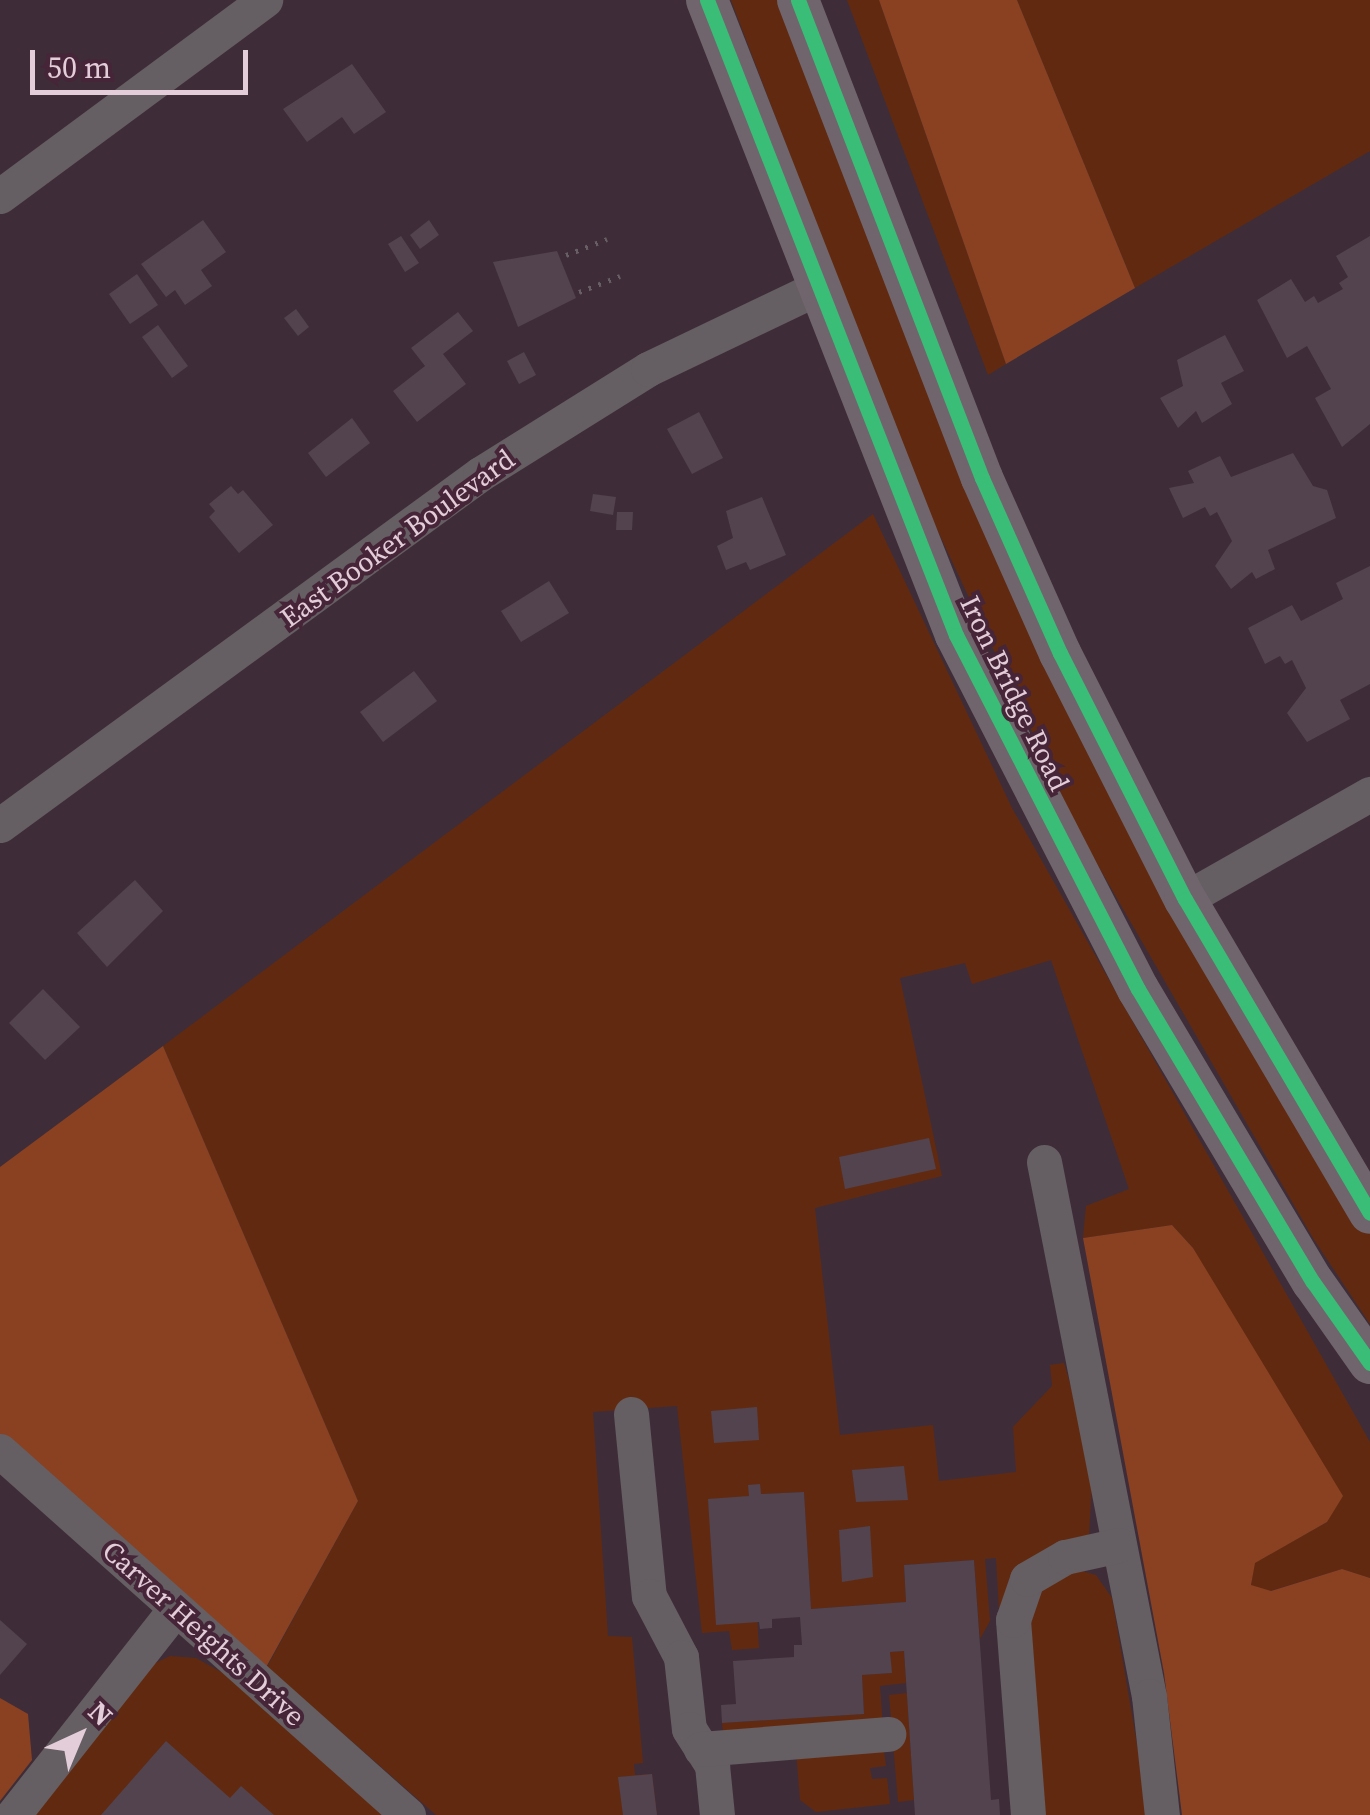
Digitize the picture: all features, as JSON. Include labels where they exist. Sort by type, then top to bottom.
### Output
[{"type":"main road","name":"Iron Bridge Road","points":[[708,0],[816,288],[956,635],[1055,832],[1226,1142],[1370,1364]]},
{"type":"main road","points":[[798,0],[982,478],[1060,652],[1184,898],[1370,1214]]},
{"type":"street","points":[[0,196],[266,0]]},
{"type":"street","name":"East Booker Boulevard","points":[[0,825],[480,474],[648,369],[816,288]]},
{"type":"street","points":[[1184,898],[1370,794]]},
{"type":"street","points":[[1044,1162],[1149,1696],[1162,1815]]},
{"type":"street","points":[[631,1414],[650,1596],[681,1657],[689,1728],[712,1765],[717,1815]]},
{"type":"street","name":"Carver Heights Drive","points":[[0,1451],[408,1815]]},
{"type":"street","points":[[1028,1815],[1013,1620],[1027,1579],[1065,1557],[1119,1545]]},
{"type":"street","points":[[13,1815],[176,1608]]},
{"type":"street","points":[[701,1748],[888,1734]]},
{"type":"path","points":[[566,256],[606,239]]},
{"type":"path","points":[[579,292],[620,276]]},
{"type":"shaded area","points":[[731,0],[778,0],[931,383],[1370,1233],[1370,1324],[1313,1238],[1081,836],[912,476]]},
{"type":"shaded area","points":[[847,0],[879,0],[1006,364],[988,375]]},
{"type":"shaded area","points":[[879,0],[1017,0],[1135,288],[1006,364]]},
{"type":"shaded area","points":[[1017,0],[1370,0],[1370,151],[1135,288]]},
{"type":"shaded area","points":[[873,514],[1012,808],[1370,1442],[1370,1578],[1342,1569],[1270,1591],[1251,1586],[1254,1563],[1327,1522],[1193,1248],[1172,1225],[1083,1238],[1086,1206],[1129,1189],[1051,960],[972,984],[965,963],[900,978],[942,1176],[815,1208],[840,1435],[933,1425],[939,1481],[1016,1472],[1013,1427],[1052,1386],[1050,1365],[1064,1363],[1093,1461],[1089,1536],[999,1610],[996,1558],[985,1559],[990,1621],[980,1639],[974,1560],[904,1565],[906,1602],[811,1609],[804,1492],[761,1494],[749,1486],[759,1648],[732,1650],[729,1631],[702,1633],[677,1406],[593,1412],[608,1636],[632,1637],[643,1763],[634,1764],[635,1775],[652,1774],[657,1815],[436,1815],[267,1667],[358,1501],[163,1046]]},
{"type":"shaded area","points":[[163,1046],[358,1501],[259,1680],[0,1448],[0,1167]]},
{"type":"shaded area","points":[[1172,1225],[1193,1248],[1343,1496],[1327,1522],[1255,1563],[1251,1585],[1271,1591],[1342,1569],[1370,1578],[1370,1815],[1182,1815],[1164,1673],[1083,1238]]},
{"type":"shaded area","points":[[1075,1569],[1096,1575],[1112,1598],[1149,1815],[1042,1815],[1027,1615],[1046,1580]]},
{"type":"shaded area","points":[[904,1651],[906,1683],[880,1686],[883,1727],[724,1737],[722,1723],[864,1714],[862,1675],[891,1673],[890,1652]]},
{"type":"shaded area","points":[[170,1656],[196,1658],[253,1690],[395,1815],[32,1815],[145,1668]]},
{"type":"shaded area","points":[[907,1693],[914,1800],[898,1802],[889,1695]]},
{"type":"shaded area","points":[[0,1698],[28,1714],[32,1760],[0,1801]]},
{"type":"shaded area","points":[[883,1744],[886,1766],[870,1768],[872,1779],[887,1778],[890,1804],[816,1812],[800,1800],[796,1751]]},
{"type":"building","points":[[352,64],[386,112],[354,134],[342,117],[307,142],[283,109]]},
{"type":"building","points":[[203,220],[226,252],[201,270],[212,286],[185,305],[175,290],[166,297],[141,264]]},
{"type":"building","points":[[429,220],[439,235],[420,249],[410,235]]},
{"type":"building","points":[[401,236],[419,263],[405,272],[388,244]]},
{"type":"building","points":[[1370,236],[1370,424],[1342,447],[1315,398],[1331,389],[1307,346],[1287,358],[1257,300],[1291,279],[1305,302],[1314,296],[1318,303],[1343,289],[1339,283],[1348,277],[1336,256]]},
{"type":"building","points":[[557,251],[576,298],[518,327],[493,262]]},
{"type":"building","points":[[137,274],[158,305],[130,324],[109,294]]},
{"type":"building","points":[[296,309],[309,327],[298,336],[284,318]]},
{"type":"building","points":[[458,312],[473,331],[443,354],[466,384],[417,422],[393,391],[425,366],[411,348]]},
{"type":"building","points":[[158,325],[188,366],[172,378],[142,337]]},
{"type":"building","points":[[1225,335],[1244,371],[1221,383],[1232,404],[1202,423],[1196,411],[1178,428],[1160,398],[1183,386],[1177,360]]},
{"type":"building","points":[[524,352],[536,375],[519,384],[507,361]]},
{"type":"building","points":[[699,412],[723,458],[692,474],[667,429]]},
{"type":"building","points":[[352,418],[370,443],[326,477],[308,453]]},
{"type":"building","points":[[1293,453],[1313,486],[1327,490],[1336,518],[1268,550],[1275,569],[1256,579],[1252,572],[1231,589],[1215,566],[1232,541],[1217,512],[1210,516],[1205,507],[1183,518],[1169,488],[1194,483],[1188,471],[1220,456],[1231,477]]},
{"type":"building","points":[[231,486],[238,494],[243,490],[273,525],[239,553],[209,517],[215,511],[209,504]]},
{"type":"building","points":[[593,494],[616,497],[613,515],[590,511]]},
{"type":"building","points":[[762,497],[786,555],[750,570],[746,562],[726,570],[717,546],[733,538],[726,511]]},
{"type":"building","points":[[617,512],[633,512],[632,530],[616,530]]},
{"type":"building","points":[[1370,566],[1370,684],[1340,700],[1350,719],[1307,742],[1287,713],[1306,688],[1292,660],[1285,664],[1280,656],[1265,664],[1248,628],[1292,605],[1301,621],[1343,599],[1336,583]]},
{"type":"building","points":[[549,581],[569,613],[521,642],[501,611]]},
{"type":"building","points":[[414,671],[437,701],[383,742],[360,712]]},
{"type":"building","points":[[135,880],[163,911],[107,967],[77,933]]},
{"type":"building","points":[[43,989],[80,1027],[45,1060],[9,1023]]},
{"type":"building","points":[[929,1138],[936,1169],[845,1189],[839,1157]]},
{"type":"building","points":[[757,1407],[759,1440],[714,1443],[711,1411]]},
{"type":"building","points":[[904,1466],[908,1500],[856,1502],[852,1470]]},
{"type":"building","points":[[760,1484],[761,1494],[804,1492],[811,1609],[906,1602],[904,1565],[974,1560],[991,1800],[999,1799],[1000,1815],[915,1815],[904,1651],[890,1652],[892,1673],[862,1675],[864,1714],[722,1723],[721,1705],[736,1704],[733,1661],[794,1657],[794,1645],[802,1645],[800,1617],[772,1619],[772,1628],[760,1629],[759,1622],[716,1625],[708,1499],[749,1496],[748,1485]]},
{"type":"building","points":[[870,1526],[873,1577],[842,1582],[839,1530]]},
{"type":"building","points":[[0,1620],[27,1644],[0,1675]]},
{"type":"building","points":[[166,1741],[230,1798],[241,1786],[274,1815],[101,1815]]},
{"type":"building","points":[[652,1774],[657,1815],[623,1815],[618,1777]]},
{"type":"cycle path","points":[[707,0],[956,635],[1138,989],[1313,1282],[1370,1363]]},
{"type":"cycle path","points":[[798,0],[982,478],[1060,653],[1185,899],[1370,1213]]}]
